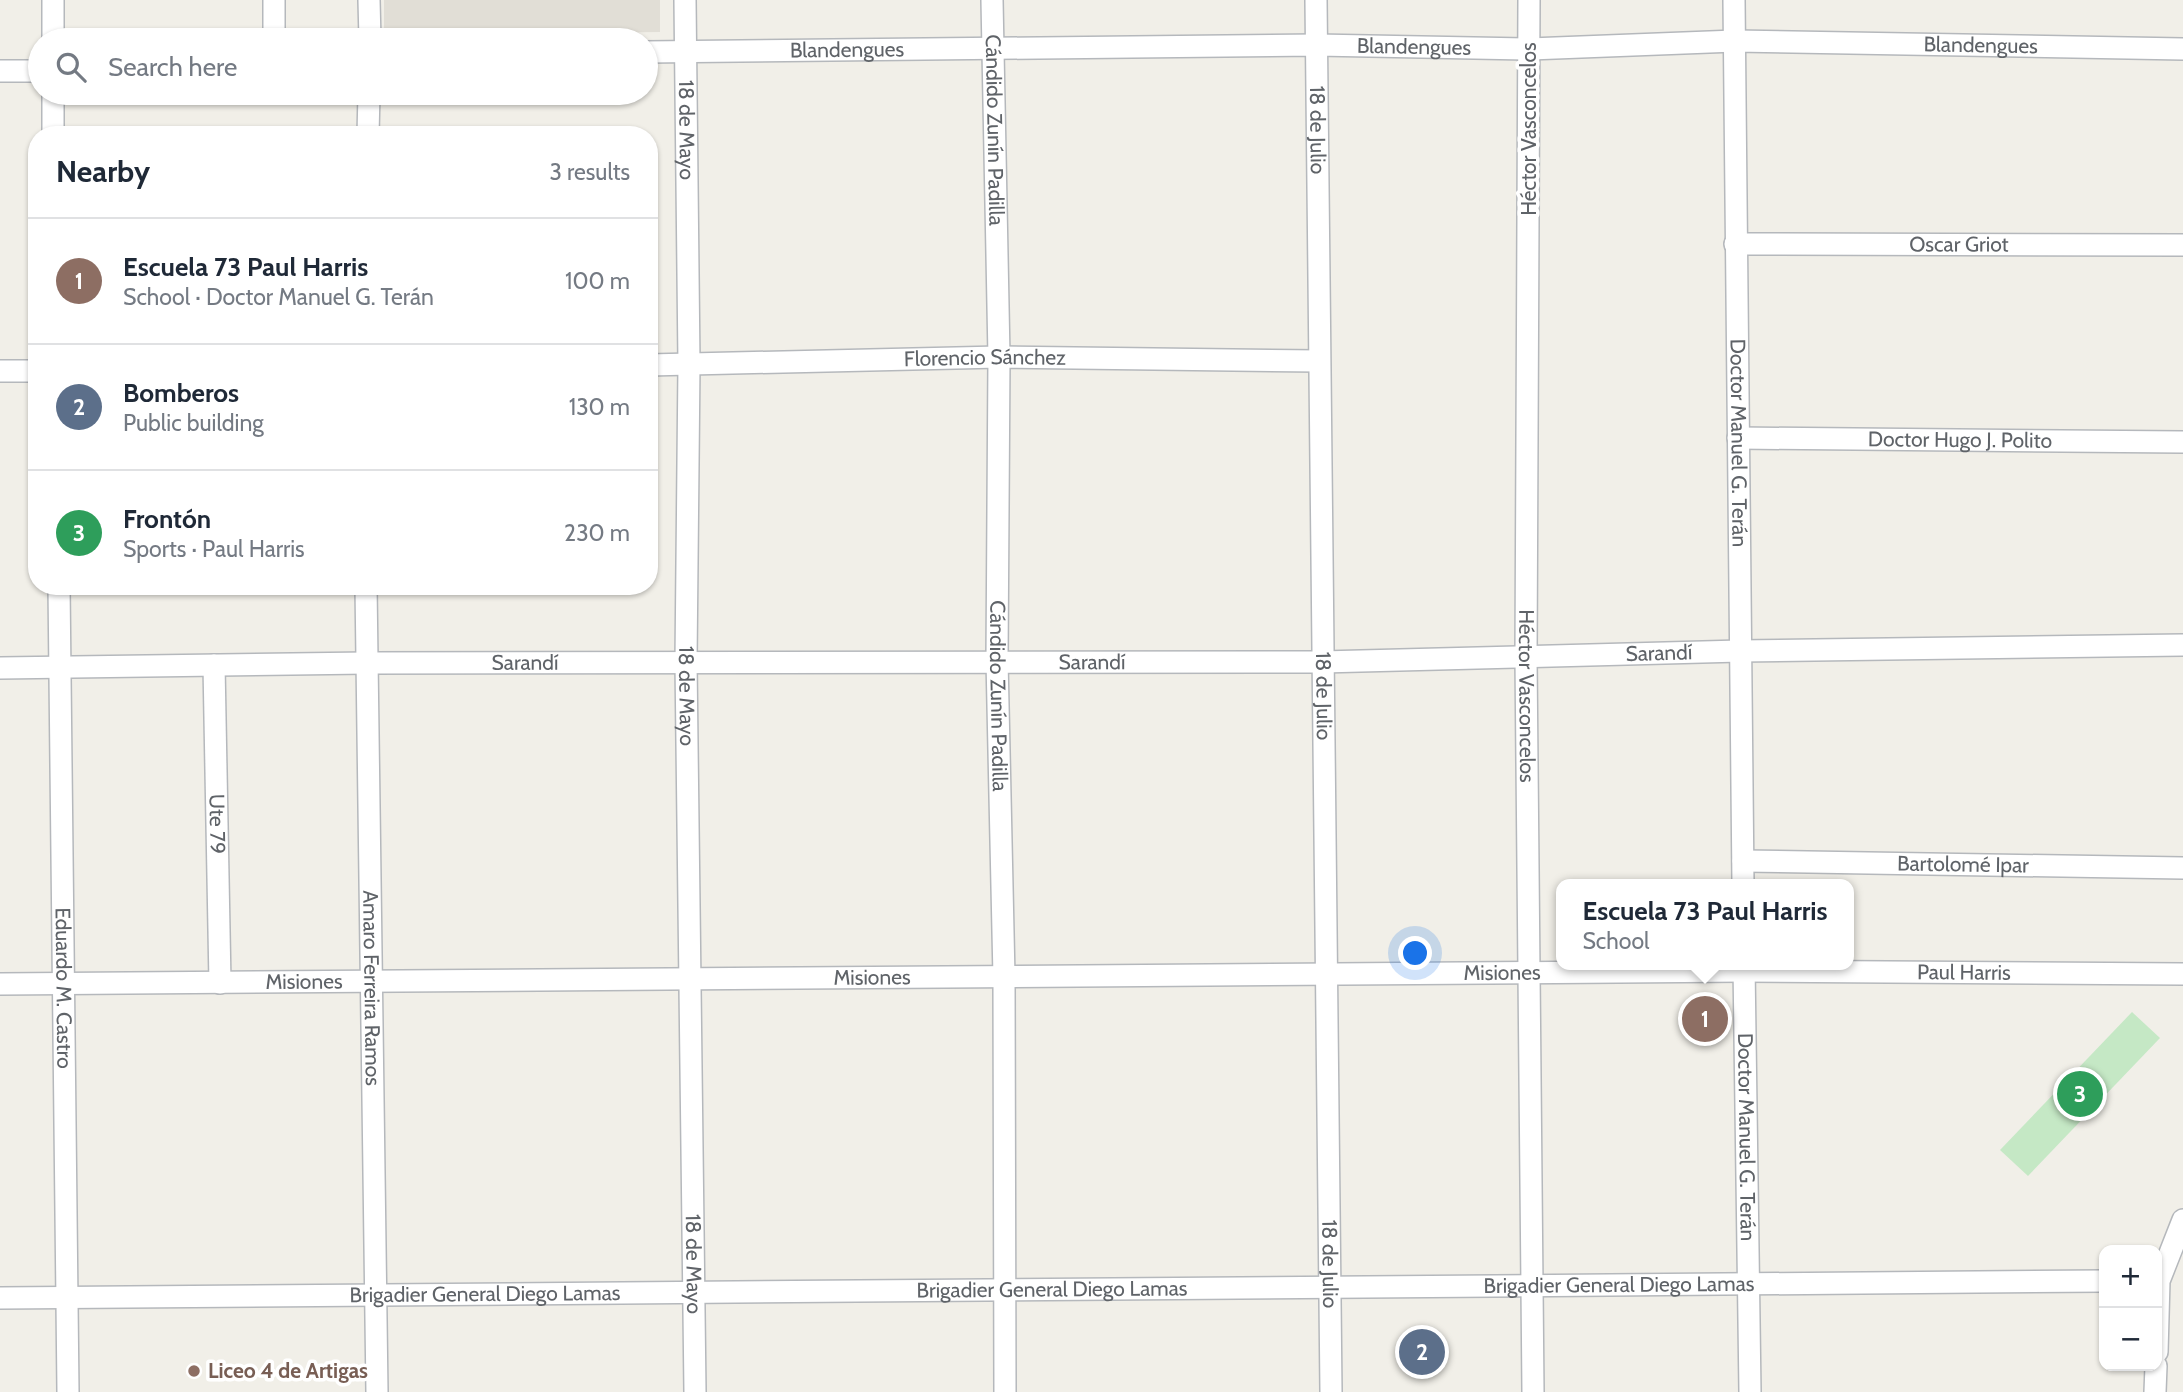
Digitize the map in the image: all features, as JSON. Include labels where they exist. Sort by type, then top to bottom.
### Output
[{"type":"street","points":[[53,0],[53,28]]},
{"type":"street","points":[[274,0],[274,28]]},
{"type":"street","points":[[369,0],[370,28]]},
{"type":"street","name":"18 de Mayo","points":[[685,0],[689,364],[686,662],[695,1392]]},
{"type":"street","name":"Cándido Zunín Padilla","points":[[992,0],[999,357],[997,660],[1004,977],[1005,1392]]},
{"type":"street","name":"18 de Julio","points":[[1316,0],[1331,1392]]},
{"type":"street","name":"Héctor Vasconcelos","points":[[1529,0],[1526,658],[1533,1392]]},
{"type":"street","name":"Doctor Manuel G. Terán","points":[[1734,0],[1743,879]]},
{"type":"street","name":"Blandengues","points":[[658,52],[1317,45],[1530,49],[1735,41],[2183,48]]},
{"type":"street","points":[[0,71],[28,71]]},
{"type":"street","points":[[53,105],[54,126]]},
{"type":"street","points":[[368,126],[369,105]]},
{"type":"street","name":"Oscar Griot","points":[[1735,244],[2183,245]]},
{"type":"street","name":"Florencio Sánchez","points":[[658,365],[999,357],[1319,361]]},
{"type":"street","points":[[0,371],[28,371]]},
{"type":"street","name":"Doctor Hugo J. Polito","points":[[1738,438],[2183,442]]},
{"type":"street","name":"Eduardo M. Castro","points":[[59,595],[68,1392]]},
{"type":"street","name":"Amaro Ferreira Ramos","points":[[366,595],[377,1392]]},
{"type":"street","name":"Sarandí","points":[[0,668],[997,660],[1322,662],[1740,651],[2183,645]]},
{"type":"street","name":"Ute 79","points":[[214,665],[220,983]]},
{"type":"street","name":"Bartolomé Ipar","points":[[1743,861],[2183,868]]},
{"type":"street","name":"Misiones","points":[[0,984],[1658,970]]},
{"type":"street","name":"Doctor Manuel G. Terán","points":[[1744,970],[1750,1392]]},
{"type":"street","name":"Paul Harris","points":[[1854,970],[2183,974]]},
{"type":"street","points":[[2162,1271],[2183,1220]]},
{"type":"street","name":"Brigadier General Diego Lamas","points":[[0,1298],[2099,1281]]},
{"type":"street","points":[[2155,1392],[2156,1371]]},
{"type":"shaded area","points":[[384,0],[660,0],[660,32],[658,28],[384,28]]},
{"type":"green space","points":[[2132,1012],[2160,1038],[2028,1176],[2000,1150]]},
{"type":"place","name":"Escuela 73 Paul Harris","points":[[1705,1019]]},
{"type":"place","name":"Frontón","points":[[2080,1094]]},
{"type":"place","name":"Bomberos","points":[[1422,1352]]},
{"type":"place","name":"Liceo 4 de Artigas","points":[[194,1371]]}]
